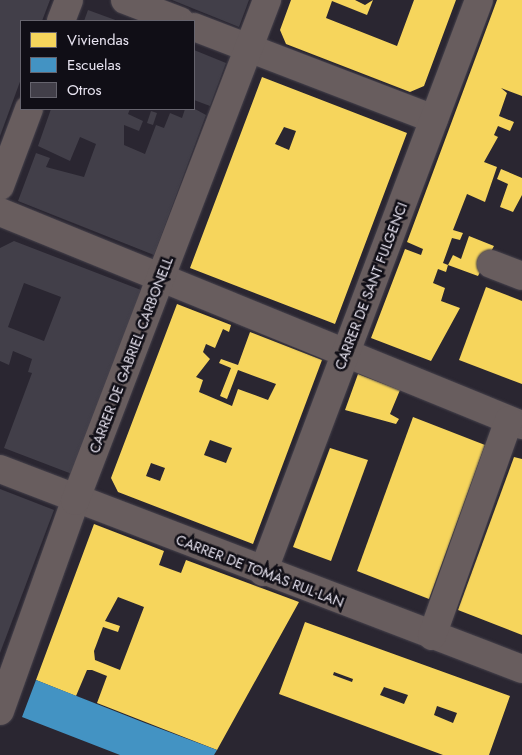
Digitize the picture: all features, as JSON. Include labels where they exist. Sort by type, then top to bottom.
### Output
[{"type":"street","points":[[61,20],[69,0]]},
{"type":"street","points":[[124,0],[177,20]]},
{"type":"street","name":"CARRER DE GABRIEL CARBONELL","points":[[0,711],[75,501],[267,0]]},
{"type":"street","name":"CARRER DE SANT FULGENCI","points":[[262,572],[479,0]]},
{"type":"street","points":[[195,27],[434,119]]},
{"type":"street","points":[[0,186],[28,110]]},
{"type":"street","points":[[0,212],[160,280],[516,423],[432,636]]},
{"type":"street","points":[[491,264],[522,276]]},
{"type":"street","name":"CARRER DE TOMÀS RUL·LAN","points":[[0,469],[75,501],[432,636],[522,668]]},
{"type":"building: Viviendas","points":[[291,0],[355,0],[365,5],[373,0],[367,15],[332,1],[326,18],[397,46],[414,0],[456,0],[424,86],[410,92],[286,44],[280,30]]},
{"type":"building: Viviendas","points":[[497,0],[522,0],[522,96],[501,88],[507,93],[499,116],[514,122],[510,131],[498,126],[494,135],[498,137],[484,162],[497,167],[485,202],[467,194],[453,230],[463,233],[460,240],[452,238],[443,263],[448,265],[446,272],[438,269],[433,283],[445,288],[441,301],[460,308],[431,361],[371,338],[405,249],[421,255],[423,249],[407,242]]},
{"type":"building: Viviendas","points":[[262,77],[407,133],[335,324],[190,268]],"holes":[[[284,127],[296,131],[289,150],[275,144]]]},
{"type":"building: Viviendas","points":[[501,169],[522,178],[522,195],[513,212],[500,207],[508,184],[497,179]]},
{"type":"building: Viviendas","points":[[469,236],[494,246],[478,276],[448,265],[453,255],[461,259]]},
{"type":"building: Viviendas","points":[[486,287],[522,301],[522,384],[459,360]]},
{"type":"building: Viviendas","points":[[177,304],[231,325],[229,332],[223,329],[215,348],[206,344],[203,352],[210,359],[196,377],[203,380],[199,392],[232,406],[238,389],[268,400],[276,384],[238,370],[227,399],[220,396],[231,368],[219,363],[221,359],[238,365],[250,332],[322,360],[253,544],[118,492],[111,478]],"holes":[[[210,440],[232,448],[226,463],[204,455]],[[151,463],[165,468],[160,481],[146,476]]]},
{"type":"building: Viviendas","points":[[358,374],[400,390],[390,414],[399,419],[396,424],[345,410]]},
{"type":"building: Viviendas","points":[[413,417],[485,445],[429,599],[357,571]]},
{"type":"building: Viviendas","points":[[330,448],[368,460],[331,561],[293,547]]},
{"type":"building: Viviendas","points":[[514,457],[522,459],[522,635],[458,610]]},
{"type":"building: Viviendas","points":[[94,524],[164,551],[159,565],[181,573],[186,560],[299,602],[217,750],[97,703],[107,676],[92,670],[87,670],[76,696],[36,680]],"holes":[[[118,597],[144,607],[120,670],[95,660],[94,651],[103,627],[118,632],[120,626],[105,621]]]},
{"type":"building: Viviendas","points":[[305,622],[510,696],[489,755],[443,755],[279,694]],"holes":[[[334,672],[353,679],[352,682],[333,675]],[[384,687],[408,695],[404,704],[380,695]],[[437,706],[457,713],[453,723],[434,715]]]},
{"type":"building: Escuelas","points":[[36,680],[217,750],[214,755],[120,755],[22,717]]},
{"type":"building: Otros","points":[[0,0],[50,0],[42,20],[20,20],[20,82],[0,136]]},
{"type":"building: Otros","points":[[172,0],[249,0],[239,27]]},
{"type":"building: Otros","points":[[88,10],[115,20],[84,20]]},
{"type":"building: Otros","points":[[195,50],[226,63],[210,106],[195,100]]},
{"type":"building: Otros","points":[[195,109],[206,115],[154,255],[18,201],[36,153],[50,158],[46,167],[84,177],[96,144],[80,137],[70,161],[38,146],[51,110],[130,110],[128,114],[143,121],[139,131],[124,125],[124,145],[145,154],[156,125],[164,128],[170,113],[182,118],[185,110]]},
{"type":"building: Otros","points":[[151,111],[157,113],[153,125],[147,123]]},
{"type":"building: Otros","points":[[14,241],[141,290],[72,474],[4,448],[32,373],[28,372],[32,359],[13,351],[9,365],[0,361],[0,248]],"holes":[[[24,283],[61,297],[44,341],[8,327]]]},
{"type":"building: Otros","points":[[0,489],[54,510],[0,653]]}]
